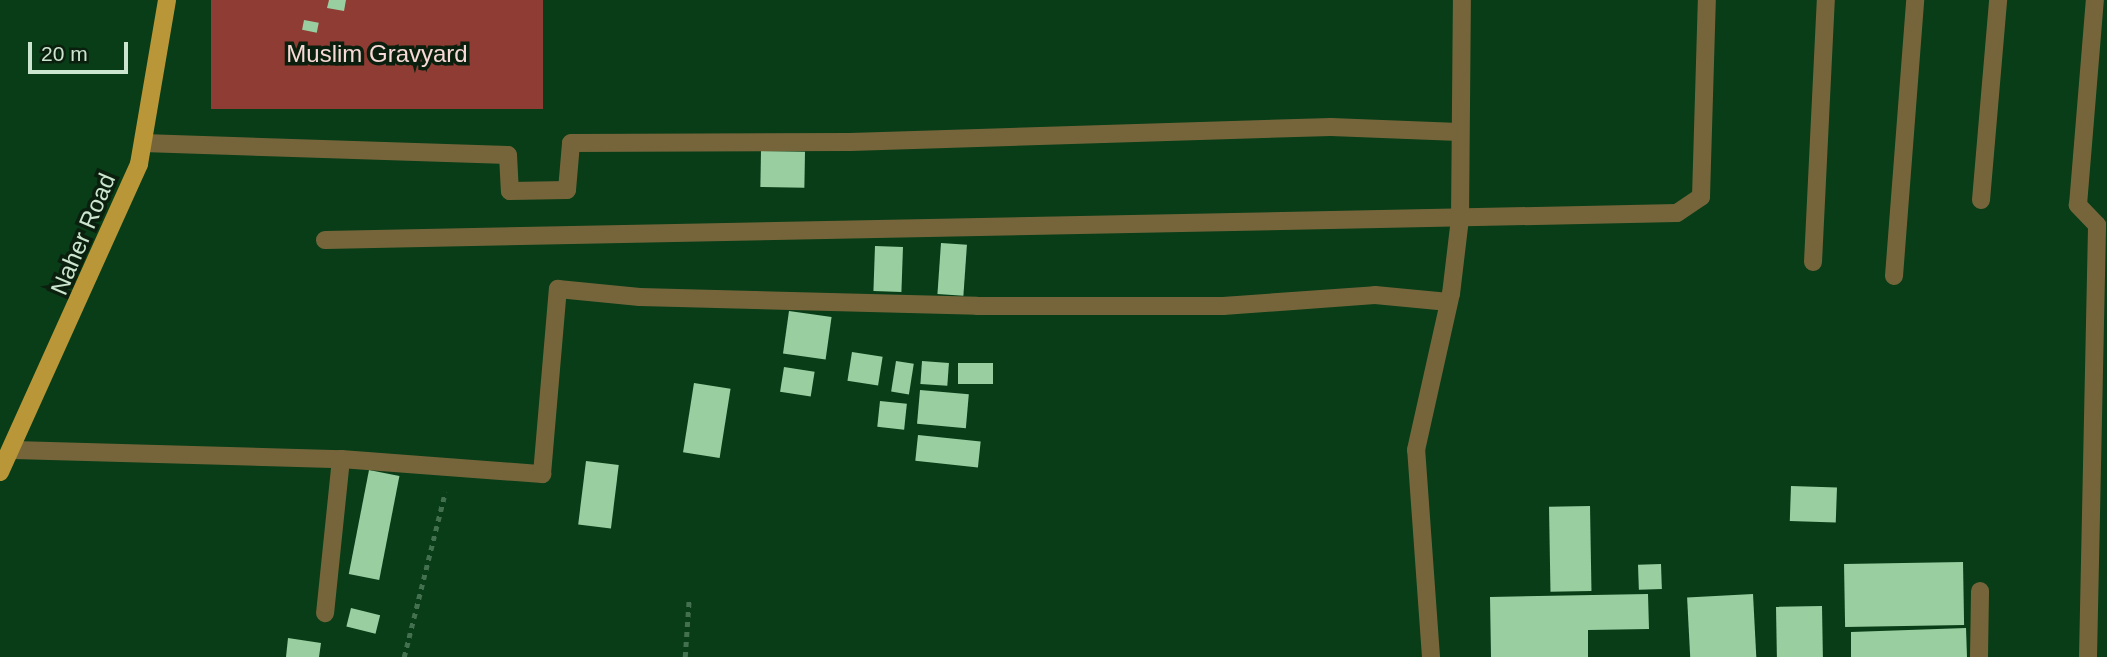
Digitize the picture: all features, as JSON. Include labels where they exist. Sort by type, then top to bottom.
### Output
[{"type":"main road","name":"Naher Road","points":[[0,472],[14,450],[98,265],[143,143],[167,0]]},
{"type":"street","points":[[1430,657],[1416,450],[1449,302],[1460,219],[1462,0]]},
{"type":"street","points":[[326,240],[1460,219],[1692,208],[1701,197],[1707,0]]},
{"type":"street","points":[[1814,262],[1826,0]]},
{"type":"street","points":[[1894,276],[1914,0]]},
{"type":"street","points":[[1982,200],[1998,0]]},
{"type":"street","points":[[2088,657],[2097,225],[2078,205],[2095,0]]},
{"type":"street","points":[[143,143],[508,155],[510,191],[567,190],[571,143],[850,142],[1331,127],[1459,132]]},
{"type":"street","points":[[14,450],[341,459],[452,465],[542,474],[558,289],[640,298],[976,306],[1223,306],[1375,295],[1449,302]]},
{"type":"street","points":[[325,613],[341,459]]},
{"type":"street","points":[[1979,657],[1980,591]]},
{"type":"path","points":[[404,657],[452,465]]},
{"type":"path","points":[[685,657],[689,598]]},
{"type":"green space","name":"Muslim Gravyard","points":[[211,0],[543,0],[543,109],[211,109]]},
{"type":"building","points":[[329,0],[346,0],[344,11],[327,8]]},
{"type":"building","points":[[304,20],[319,23],[317,33],[302,30]]},
{"type":"building","points":[[761,151],[805,152],[804,188],[760,187]]},
{"type":"building","points":[[941,243],[967,245],[963,296],[937,294]]},
{"type":"building","points":[[875,246],[903,247],[901,292],[873,291]]},
{"type":"building","points":[[789,311],[832,317],[826,360],[783,354]]},
{"type":"building","points":[[852,352],[883,357],[878,385],[847,381]]},
{"type":"building","points":[[896,361],[914,364],[909,394],[891,392]]},
{"type":"building","points":[[922,361],[949,363],[947,386],[920,384]]},
{"type":"building","points":[[958,363],[993,363],[993,384],[958,384]]},
{"type":"building","points":[[784,367],[815,372],[811,397],[780,392]]},
{"type":"building","points":[[694,383],[731,389],[720,458],[683,452]]},
{"type":"building","points":[[920,390],[969,394],[966,428],[917,424]]},
{"type":"building","points":[[880,401],[907,404],[904,430],[877,427]]},
{"type":"building","points":[[918,435],[981,442],[978,467],[915,461]]},
{"type":"building","points":[[586,461],[619,465],[611,529],[578,525]]},
{"type":"building","points":[[369,470],[399,476],[379,580],[349,574]]},
{"type":"building","points":[[1791,486],[1837,488],[1836,523],[1790,521]]},
{"type":"building","points":[[1590,506],[1591,591],[1550,592],[1549,507]]},
{"type":"building","points":[[1963,562],[1964,625],[1845,627],[1844,564]]},
{"type":"building","points":[[1661,564],[1662,589],[1639,590],[1638,565]]},
{"type":"building","points":[[1648,594],[1649,629],[1588,630],[1588,657],[1491,657],[1490,597]]},
{"type":"building","points":[[1753,594],[1756,657],[1690,657],[1687,597]]},
{"type":"building","points":[[1822,606],[1823,657],[1777,657],[1776,607]]},
{"type":"building","points":[[351,608],[380,615],[376,634],[346,626]]},
{"type":"building","points":[[1966,628],[1967,657],[1851,657],[1851,632]]},
{"type":"building","points":[[288,638],[321,643],[319,657],[286,657]]}]
